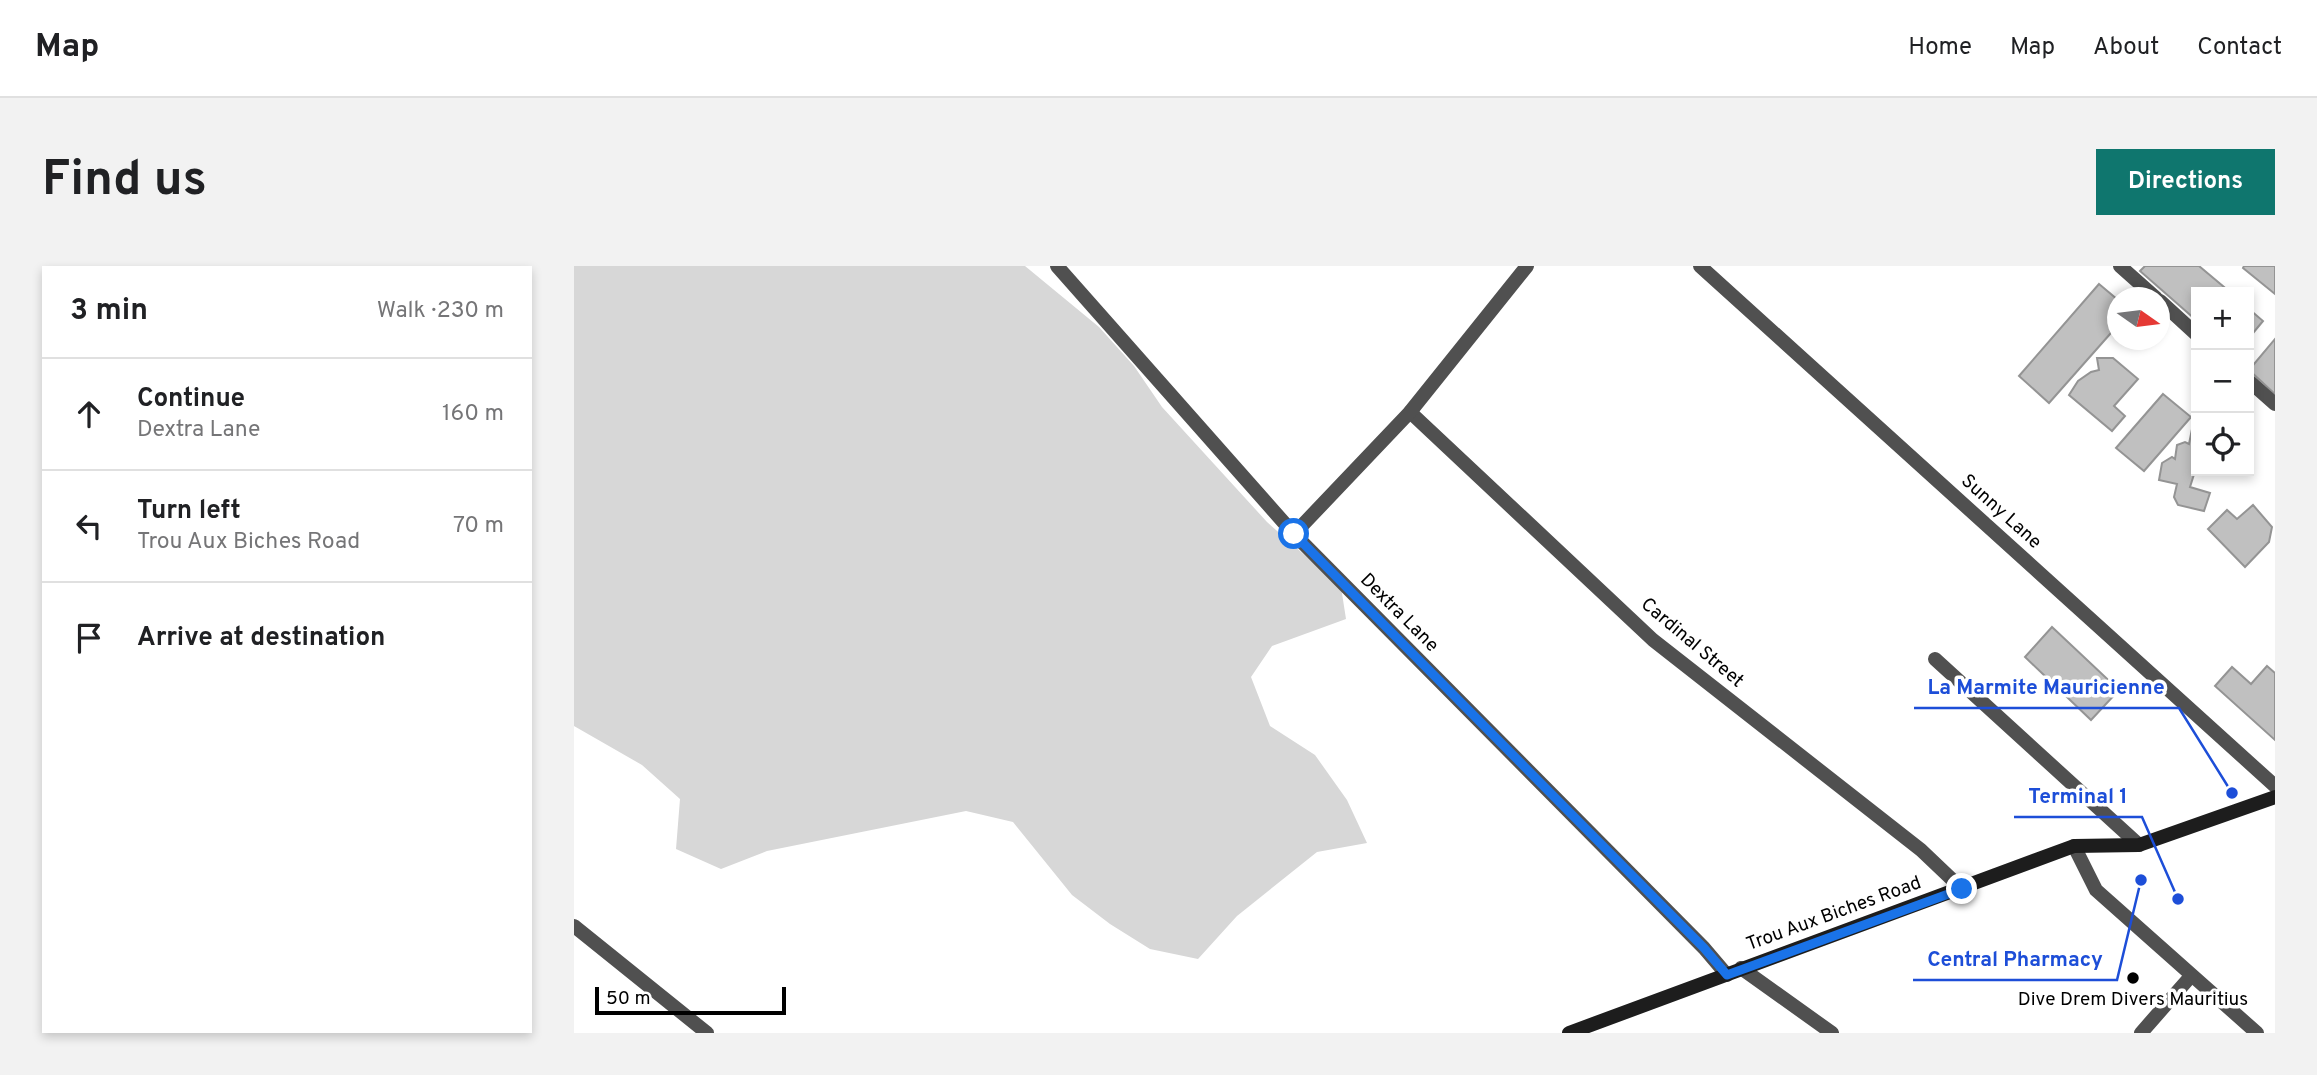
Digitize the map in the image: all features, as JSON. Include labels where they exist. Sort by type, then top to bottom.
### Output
[{"type":"main road","name":"Trou Aux Biches Road","points":[[1569,1033],[2074,846],[2138,845],[2275,797]]},
{"type":"street","name":"Dextra Lane","points":[[1057,266],[1294,534],[1704,948],[1727,975]]},
{"type":"street","points":[[1294,534],[1410,412],[1527,266]]},
{"type":"street","name":"Sunny Lane","points":[[1700,266],[2275,786]]},
{"type":"street","points":[[2120,266],[2143,287]]},
{"type":"street","points":[[2170,310],[2191,329]]},
{"type":"street","points":[[2254,385],[2275,404]]},
{"type":"street","name":"Cardinal Street","points":[[1410,412],[1653,640],[1921,850],[1962,889]]},
{"type":"street","points":[[1935,659],[2138,845]]},
{"type":"street","points":[[2074,846],[2096,890],[2257,1033]]},
{"type":"street","points":[[574,926],[707,1033]]},
{"type":"street","points":[[1741,968],[1832,1033]]},
{"type":"street","points":[[2141,1033],[2191,976]]},
{"type":"shaded area","points":[[574,266],[1025,266],[1099,327],[1134,366],[1162,407],[1267,522],[1341,587],[1346,619],[1272,646],[1251,677],[1270,726],[1315,755],[1347,800],[1367,843],[1317,852],[1237,916],[1198,959],[1150,949],[1110,924],[1072,895],[1013,822],[966,811],[767,851],[721,869],[676,849],[680,799],[642,765],[574,726]]},
{"type":"building","points":[[2145,266],[2199,266],[2224,287],[2191,287],[2191,316],[2170,297],[2170,287],[2158,287],[2140,271]]},
{"type":"building","points":[[2275,266],[2275,294],[2243,268]]},
{"type":"building","points":[[2099,284],[2107,291],[2107,337],[2049,403],[2019,376]]},
{"type":"building","points":[[2254,313],[2263,321],[2254,332]]},
{"type":"building","points":[[2275,339],[2275,394],[2254,375],[2254,364]]},
{"type":"building","points":[[2097,358],[2113,358],[2138,379],[2114,406],[2125,416],[2112,431],[2069,395],[2078,381],[2099,370]]},
{"type":"building","points":[[2163,394],[2191,417],[2144,471],[2116,448]]},
{"type":"building","points":[[2191,434],[2191,476],[2193,476],[2190,487],[2210,493],[2204,511],[2178,505],[2174,497],[2177,484],[2159,480],[2162,463],[2172,457],[2175,459],[2177,445],[2185,442],[2189,444]]},
{"type":"building","points":[[2253,505],[2272,527],[2269,542],[2245,567],[2208,529],[2227,510],[2237,519]]},
{"type":"building","points":[[2052,627],[2119,690],[2091,720],[2025,657]]},
{"type":"building","points":[[2267,666],[2275,673],[2275,740],[2215,686],[2232,667],[2251,684]]},
{"type":"place","name":"La Marmite Mauricienne","points":[[2232,793]]},
{"type":"place","name":"Central Pharmacy","points":[[2141,880]]},
{"type":"place","name":"Terminal 1","points":[[2178,899]]},
{"type":"place","name":"Dive Drem Divers Mauritius","points":[[2133,978]]},
{"type":"route","points":[[1294,534],[1704,948],[1727,975],[1962,889]]}]
